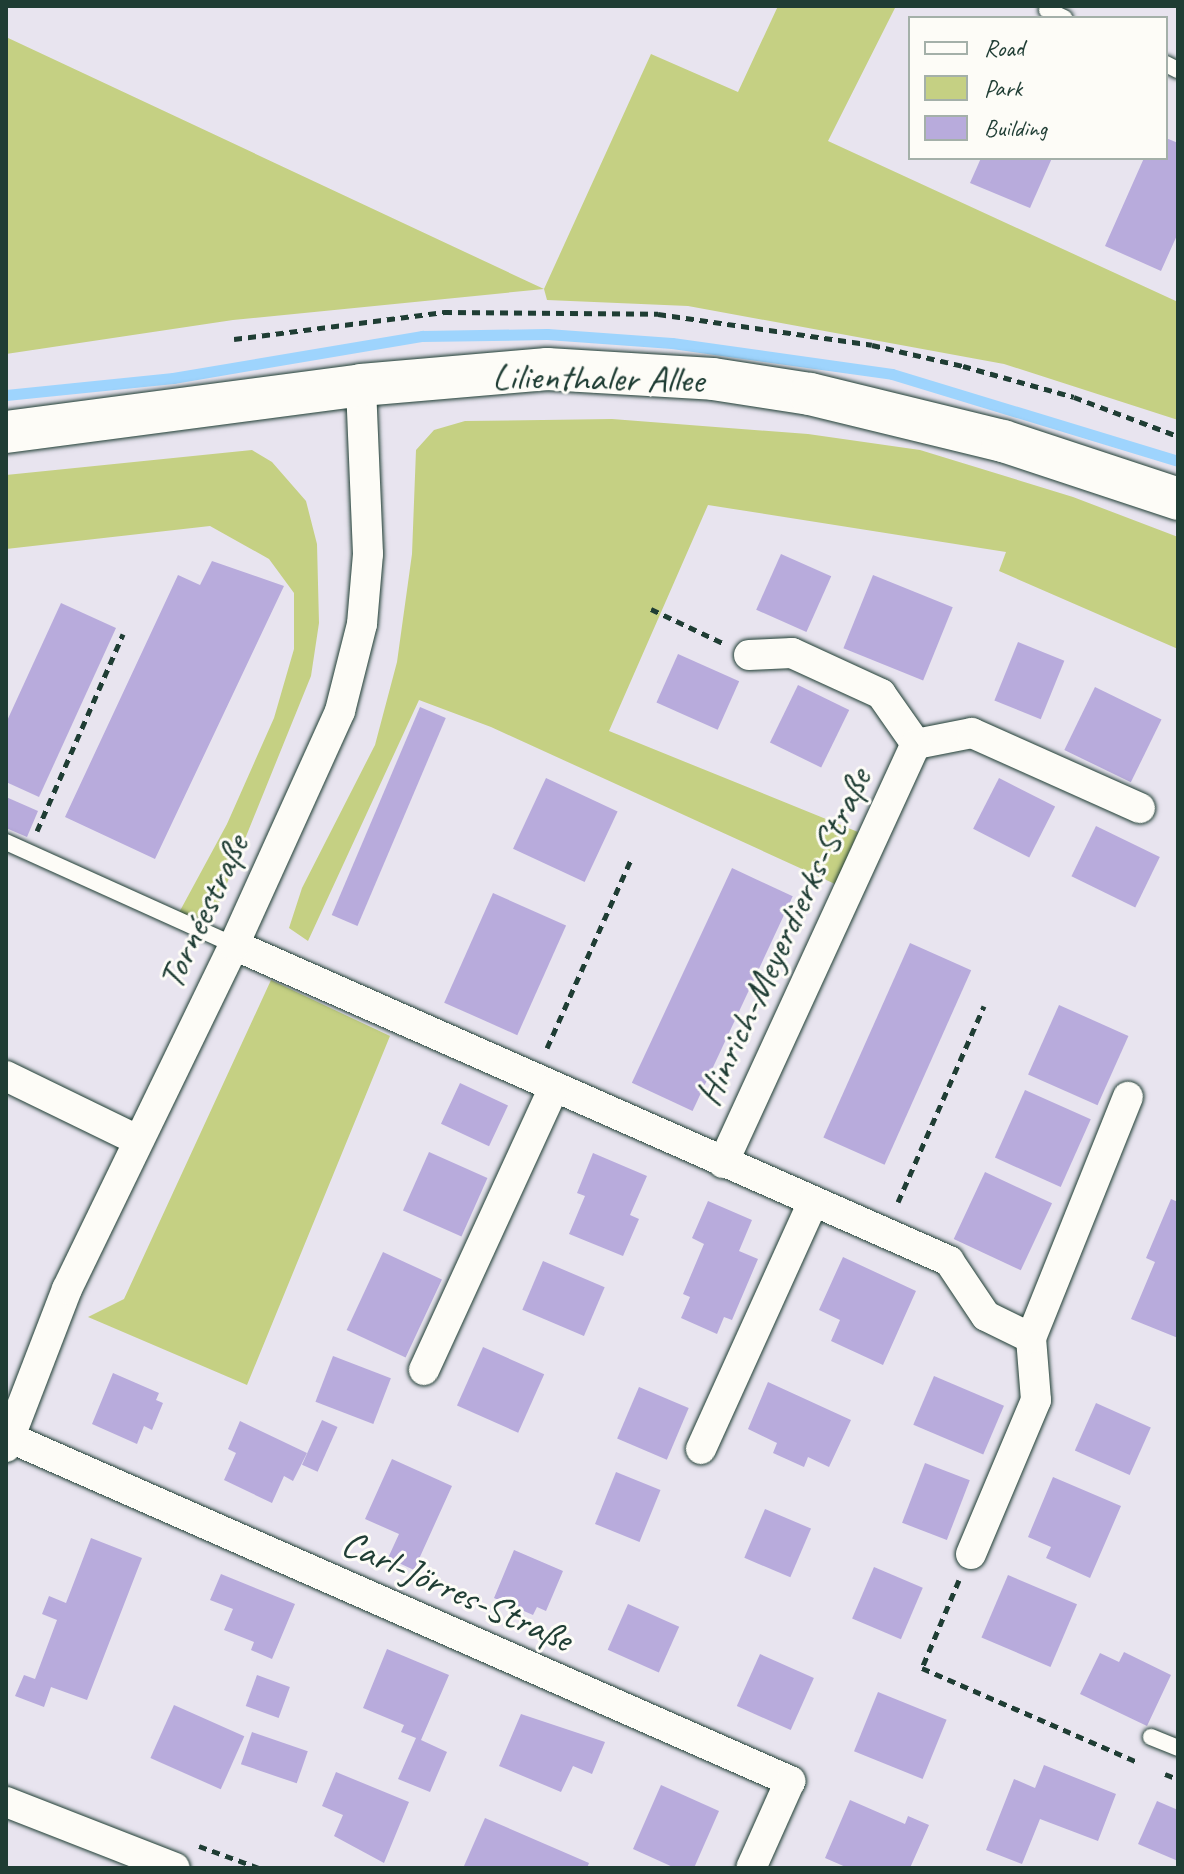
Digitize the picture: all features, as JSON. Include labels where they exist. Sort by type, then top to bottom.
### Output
[{"type":"main road","name":"Lilienthaler Allee","points":[[6,432],[361,385],[547,369],[713,379],[810,394],[1003,441],[1178,499]]},
{"type":"street","name":"Tornéestraße","points":[[7,1440],[67,1289],[234,945],[340,711],[362,624],[368,554],[361,385]]},
{"type":"street","name":"Hinrich-Meyerdierks-Straße","points":[[749,655],[792,653],[881,694],[916,744]]},
{"type":"street","name":"Hinrich-Meyerdierks-Straße","points":[[916,744],[972,733],[1140,808]]},
{"type":"street","name":"Hinrich-Meyerdierks-Straße","points":[[723,1163],[916,744]]},
{"type":"street","points":[[234,945],[949,1261],[986,1316],[1031,1338]]},
{"type":"street","points":[[6,1076],[137,1140]]},
{"type":"street","points":[[424,1370],[554,1088]]},
{"type":"street","points":[[971,1554],[1036,1400],[1031,1338],[1128,1097]]},
{"type":"street","points":[[701,1449],[813,1202]]},
{"type":"street","name":"Carl-Jörres-Straße","points":[[7,1440],[790,1781],[751,1868]]},
{"type":"street","points":[[6,1802],[175,1868]]},
{"type":"lane","points":[[1047,10],[1060,16]]},
{"type":"lane","points":[[6,842],[234,945]]},
{"type":"lane","points":[[1151,1737],[1178,1748]]},
{"type":"path","points":[[651,609],[749,655]]},
{"type":"path","points":[[28,852],[123,634]]},
{"type":"path","points":[[512,1069],[551,1045],[631,859]]},
{"type":"path","points":[[884,1233],[984,1006]]},
{"type":"path","points":[[971,1554],[922,1668],[1178,1779]]},
{"type":"green space","points":[[778,6],[896,6],[828,141],[1178,302],[1178,420],[1004,364],[688,306],[547,300],[544,289],[651,54],[738,92]]},
{"type":"green space","points":[[6,37],[544,289],[233,320],[6,354]]},
{"type":"green space","points":[[612,419],[808,434],[920,450],[1073,497],[1178,537],[1178,649],[999,571],[1006,552],[708,505],[609,731],[858,832],[835,884],[491,727],[419,700],[308,941],[289,928],[302,888],[375,745],[397,662],[412,554],[416,450],[434,430],[465,421]]},
{"type":"green space","points":[[252,450],[272,462],[306,501],[317,544],[319,623],[311,676],[204,940],[175,920],[227,824],[274,718],[294,649],[294,593],[269,559],[210,526],[6,549],[6,475]]},
{"type":"green space","points":[[271,980],[390,1036],[247,1385],[88,1317],[124,1299]]},
{"type":"building","points":[[1168,139],[1178,143],[1178,233],[1161,271],[1105,246],[1143,160],[1168,160]]},
{"type":"building","points":[[980,160],[1051,160],[1030,208],[970,183]]},
{"type":"building","points":[[781,554],[831,576],[806,632],[756,610]]},
{"type":"building","points":[[212,561],[284,586],[155,859],[65,817],[178,575],[200,585]]},
{"type":"building","points":[[873,575],[953,607],[923,680],[843,648]]},
{"type":"building","points":[[61,603],[116,628],[39,797],[6,782],[6,723]]},
{"type":"building","points":[[1018,642],[1064,661],[1041,719],[994,700]]},
{"type":"building","points":[[678,654],[739,681],[718,730],[656,702]]},
{"type":"building","points":[[798,685],[849,710],[821,768],[770,743]]},
{"type":"building","points":[[1095,687],[1162,719],[1131,782],[1064,750]]},
{"type":"building","points":[[420,707],[446,718],[357,926],[332,915]]},
{"type":"building","points":[[546,778],[618,811],[585,882],[513,849]]},
{"type":"building","points":[[999,778],[1055,807],[1029,857],[973,829]]},
{"type":"building","points":[[6,797],[38,811],[27,837],[6,828]]},
{"type":"building","points":[[1096,826],[1160,857],[1135,907],[1071,876]]},
{"type":"building","points":[[732,868],[793,896],[693,1111],[632,1083]]},
{"type":"building","points":[[493,893],[566,926],[517,1035],[444,1003]]},
{"type":"building","points":[[910,943],[971,970],[885,1165],[823,1138]]},
{"type":"building","points":[[1059,1005],[1128,1036],[1098,1105],[1028,1074]]},
{"type":"building","points":[[460,1083],[508,1105],[489,1146],[441,1124]]},
{"type":"building","points":[[1025,1090],[1091,1119],[1061,1187],[995,1158]]},
{"type":"building","points":[[429,1152],[487,1178],[461,1236],[403,1210]]},
{"type":"building","points":[[593,1153],[647,1176],[630,1215],[639,1219],[623,1256],[569,1234],[585,1196],[577,1193]]},
{"type":"building","points":[[985,1172],[1052,1203],[1021,1270],[954,1239]]},
{"type":"building","points":[[1171,1199],[1178,1202],[1178,1338],[1131,1319],[1155,1262],[1146,1258]]},
{"type":"building","points":[[708,1201],[752,1220],[739,1251],[758,1259],[732,1320],[724,1317],[717,1334],[681,1318],[690,1297],[683,1294],[704,1244],[692,1238]]},
{"type":"building","points":[[383,1252],[442,1279],[406,1357],[347,1330]]},
{"type":"building","points":[[843,1257],[916,1291],[883,1365],[831,1341],[840,1320],[819,1310]]},
{"type":"building","points":[[543,1261],[605,1287],[584,1336],[522,1310]]},
{"type":"building","points":[[483,1347],[544,1374],[518,1433],[457,1405]]},
{"type":"building","points":[[333,1356],[391,1378],[373,1424],[315,1402]]},
{"type":"building","points":[[113,1373],[159,1393],[156,1400],[163,1403],[152,1430],[144,1426],[137,1444],[92,1424]]},
{"type":"building","points":[[934,1376],[1004,1406],[983,1454],[913,1425]]},
{"type":"building","points":[[768,1382],[851,1420],[829,1467],[808,1457],[804,1467],[773,1453],[777,1443],[748,1429]]},
{"type":"building","points":[[639,1387],[689,1408],[667,1460],[617,1439]]},
{"type":"building","points":[[1096,1403],[1151,1427],[1130,1475],[1075,1451]]},
{"type":"building","points":[[322,1420],[338,1427],[318,1472],[302,1465]]},
{"type":"building","points":[[240,1421],[307,1453],[293,1481],[284,1476],[272,1503],[224,1480],[236,1453],[228,1449]]},
{"type":"building","points":[[392,1459],[452,1486],[414,1570],[388,1558],[399,1534],[365,1519]]},
{"type":"building","points":[[925,1463],[970,1480],[947,1540],[902,1523]]},
{"type":"building","points":[[616,1472],[661,1490],[640,1542],[595,1524]]},
{"type":"building","points":[[1053,1477],[1121,1506],[1090,1578],[1046,1558],[1051,1547],[1028,1537]]},
{"type":"building","points":[[765,1509],[811,1529],[790,1577],[744,1558]]},
{"type":"building","points":[[91,1538],[142,1558],[87,1700],[51,1687],[44,1707],[15,1696],[24,1675],[35,1679],[57,1620],[42,1614],[49,1596],[66,1603]]},
{"type":"building","points":[[514,1550],[563,1571],[546,1611],[537,1607],[533,1615],[494,1598]]},
{"type":"building","points":[[874,1567],[923,1588],[901,1639],[852,1619]]},
{"type":"building","points":[[221,1574],[295,1604],[272,1659],[251,1650],[254,1642],[224,1630],[233,1609],[210,1600]]},
{"type":"building","points":[[1008,1575],[1077,1604],[1050,1667],[981,1638]]},
{"type":"building","points":[[628,1604],[679,1627],[659,1672],[608,1650]]},
{"type":"building","points":[[387,1649],[449,1675],[421,1740],[447,1752],[430,1792],[398,1779],[416,1738],[401,1732],[404,1725],[363,1708]]},
{"type":"building","points":[[1124,1652],[1171,1675],[1147,1726],[1080,1694],[1100,1653],[1119,1662]]},
{"type":"building","points":[[760,1654],[814,1678],[791,1730],[737,1706]]},
{"type":"building","points":[[257,1675],[290,1687],[279,1718],[246,1706]]},
{"type":"building","points":[[878,1692],[947,1720],[923,1779],[854,1751]]},
{"type":"building","points":[[174,1705],[244,1736],[221,1789],[150,1758]]},
{"type":"building","points":[[521,1714],[605,1742],[592,1774],[573,1766],[561,1792],[499,1766]]},
{"type":"building","points":[[252,1732],[308,1751],[297,1783],[241,1764]]},
{"type":"building","points":[[1044,1765],[1116,1794],[1098,1841],[1040,1819],[1022,1864],[986,1850],[1014,1779],[1035,1788]]},
{"type":"building","points":[[336,1772],[409,1802],[384,1863],[334,1836],[343,1815],[322,1806]]},
{"type":"building","points":[[661,1785],[719,1811],[694,1868],[675,1868],[633,1849]]},
{"type":"building","points":[[850,1800],[905,1824],[908,1816],[929,1825],[910,1868],[848,1868],[825,1858]]},
{"type":"building","points":[[1157,1801],[1178,1810],[1178,1861],[1138,1844]]},
{"type":"building","points":[[485,1818],[589,1863],[587,1868],[464,1866]]},
{"type":"waterway","points":[[6,395],[173,378],[422,336],[547,334],[672,343],[892,374],[1178,461]]}]
